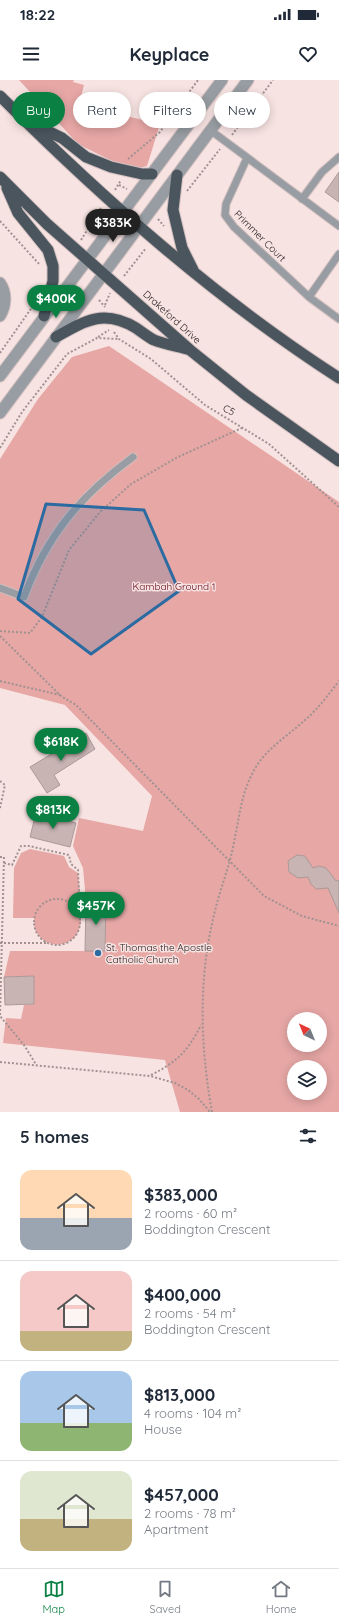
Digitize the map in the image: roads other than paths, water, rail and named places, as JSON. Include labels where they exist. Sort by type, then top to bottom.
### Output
[{"type":"highway","points":[[0,96],[12,108]]},
{"type":"highway","points":[[33,128],[122,211],[196,275],[254,320],[339,378]]},
{"type":"highway","points":[[40,128],[62,138],[86,157],[111,167],[142,174],[152,174]]},
{"type":"highway","points":[[177,174],[172,210],[182,248],[196,275]]},
{"type":"highway","points":[[2,179],[18,213],[48,250],[53,266],[54,281],[44,316]]},
{"type":"highway","name":"Drakeford Drive","points":[[2,179],[46,224],[190,350],[246,395],[339,461]]},
{"type":"highway","points":[[56,337],[85,322],[109,317],[137,328],[154,340],[190,350]]},
{"type":"street","points":[[0,376],[86,258],[152,174],[222,80]]},
{"type":"street","points":[[0,413],[248,80]]},
{"type":"street","points":[[0,283],[5,296],[4,310],[0,316]]},
{"type":"lane","points":[[210,130],[339,226]]},
{"type":"lane","points":[[302,199],[322,172],[339,157]]},
{"type":"lane","name":"Primmer Court","points":[[247,158],[226,204],[225,215],[234,227],[309,297],[339,319]]},
{"type":"lane","points":[[309,297],[339,254]]},
{"type":"lane","points":[[0,588],[24,597],[47,547],[67,517],[104,478],[133,457]]},
{"type":"place","name":"St. Thomas the Apostle Catholic Church","points":[[98,953]]},
{"type":"park label","name":"Kambah Ground 1","points":[[174,586]]}]
